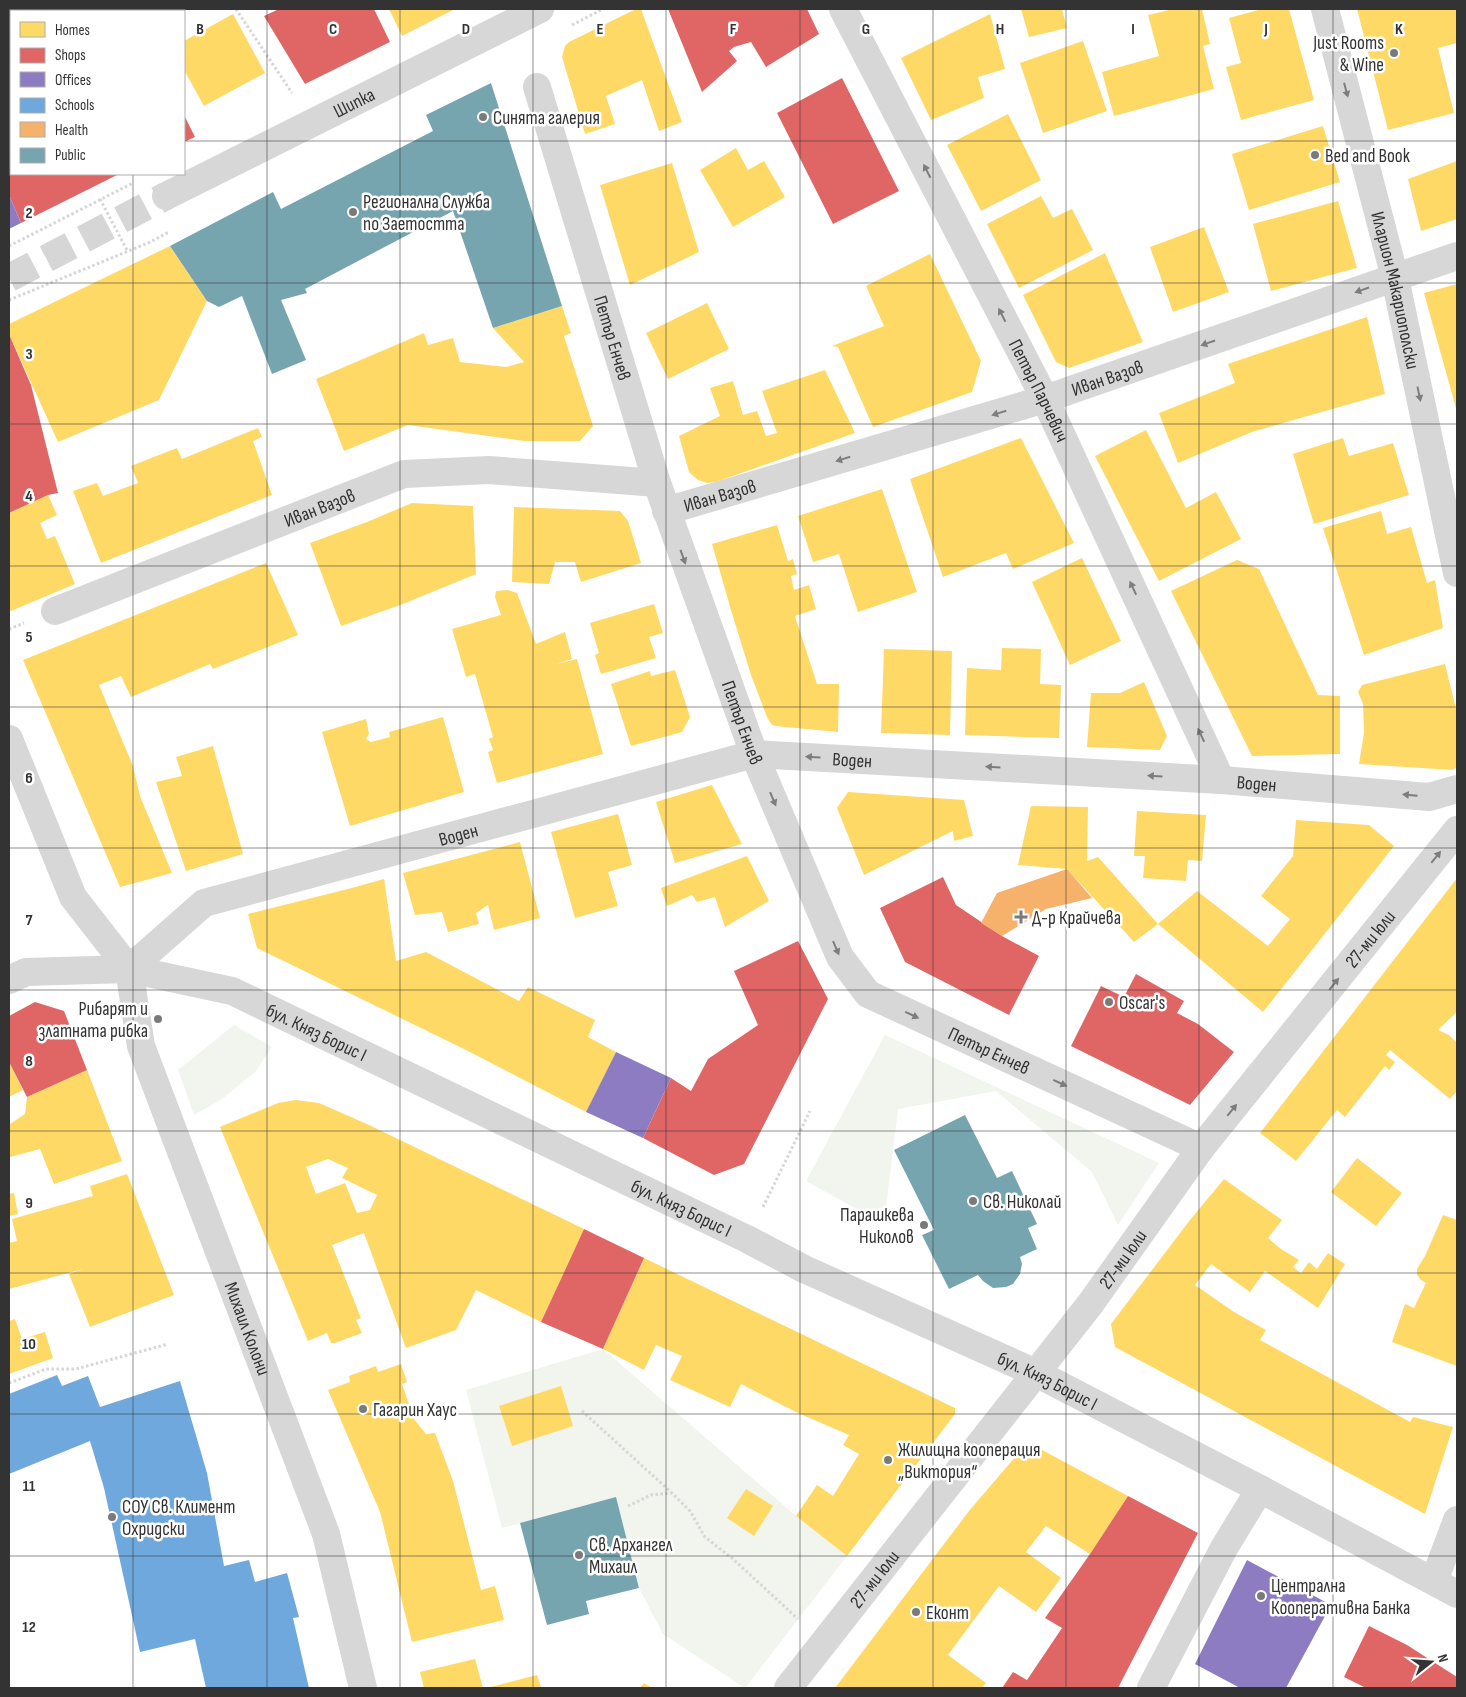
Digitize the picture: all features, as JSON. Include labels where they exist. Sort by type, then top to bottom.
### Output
[{"type":"street","name":"Шипка","points":[[166,196],[540,9]]},
{"type":"street","name":"Петър Парчевич","points":[[843,9],[1046,399],[1221,780]]},
{"type":"street","name":"Иларион Макариополски","points":[[1325,9],[1395,278],[1457,573]]},
{"type":"street","name":"Петър Енчев","points":[[537,87],[666,511],[754,754],[840,957],[868,994],[1201,1148]]},
{"type":"street","name":"Иван Вазов","points":[[666,511],[1046,399],[1457,256]]},
{"type":"street","name":"Иван Вазов","points":[[55,611],[404,474],[489,470],[657,483]]},
{"type":"street","points":[[9,740],[73,897],[129,970]]},
{"type":"street","name":"Воден","points":[[129,970],[204,903],[754,754],[1221,780],[1429,797],[1457,789]]},
{"type":"street","name":"27-ми юли","points":[[788,1688],[1091,1303],[1201,1148],[1457,830]]},
{"type":"street","name":"бул. Княз Борис I","points":[[9,980],[26,972],[129,970],[232,991],[804,1268],[1036,1373],[1457,1594]]},
{"type":"street","name":"Михаил Колони","points":[[129,970],[141,1046],[326,1534],[363,1688]]},
{"type":"street","points":[[1151,1688],[1215,1564],[1260,1489]]},
{"type":"street","points":[[1434,1581],[1456,1523]]},
{"type":"path","points":[[236,9],[293,95]]},
{"type":"path","points":[[9,246],[135,182]]},
{"type":"path","points":[[100,199],[128,252]]},
{"type":"path","points":[[747,1239],[810,1111]]},
{"type":"path","points":[[9,1383],[46,1369],[76,1369],[168,1344]]},
{"type":"path","points":[[582,1411],[690,1511],[705,1537],[825,1641]]},
{"type":"path","points":[[628,1506],[651,1495],[672,1493]]},
{"type":"shaded area","points":[[234,1025],[272,1047],[255,1072],[222,1099],[194,1115],[178,1070]]},
{"type":"shaded area","points":[[885,1035],[1159,1163],[1118,1225],[1092,1172],[996,1091],[898,1109],[884,1224],[806,1181]]},
{"type":"shaded area","points":[[603,1349],[796,1516],[847,1556],[745,1688],[663,1634],[639,1588],[616,1498],[502,1528],[466,1390]]},
{"type":"building: Homes","points":[[389,9],[455,9],[402,36]]},
{"type":"building: Homes","points":[[636,9],[641,9],[682,122],[659,131],[642,80],[606,96],[615,124],[585,134],[562,57],[565,46],[569,42]]},
{"type":"building: Homes","points":[[1021,9],[1062,9],[1067,28],[1029,37]]},
{"type":"building: Homes","points":[[1173,9],[1202,9],[1210,44],[1203,46],[1214,89],[1114,116],[1102,72],[1159,56],[1148,15]]},
{"type":"building: Homes","points":[[1262,9],[1289,9],[1314,100],[1241,120],[1226,67],[1241,63],[1229,18]]},
{"type":"building: Homes","points":[[1357,9],[1457,9],[1457,43],[1438,48],[1454,113],[1388,130]]},
{"type":"building: Homes","points":[[233,14],[265,73],[204,106],[185,72],[185,40]]},
{"type":"building: Homes","points":[[990,14],[1005,69],[978,77],[984,98],[931,120],[901,58]]},
{"type":"building: Homes","points":[[1083,41],[1107,111],[1043,133],[1020,63]]},
{"type":"building: Homes","points":[[1008,114],[1041,180],[981,211],[947,145]]},
{"type":"building: Homes","points":[[1323,126],[1340,182],[1249,210],[1232,154]]},
{"type":"building: Homes","points":[[736,148],[748,170],[764,161],[785,197],[733,227],[700,170]]},
{"type":"building: Homes","points":[[1457,161],[1457,219],[1421,231],[1408,179]]},
{"type":"building: Homes","points":[[672,163],[699,252],[630,285],[600,185]]},
{"type":"building: Homes","points":[[1041,196],[1053,218],[1072,209],[1093,250],[1019,288],[987,224]]},
{"type":"building: Homes","points":[[1338,201],[1357,268],[1271,291],[1253,224]]},
{"type":"building: Homes","points":[[1204,227],[1229,292],[1173,312],[1150,247]]},
{"type":"building: Homes","points":[[170,246],[207,301],[159,400],[58,442],[9,334],[9,324]]},
{"type":"building: Homes","points":[[1105,253],[1143,342],[1069,368],[1056,362],[1023,295]]},
{"type":"building: Homes","points":[[930,254],[981,361],[972,392],[873,427],[838,347],[832,346],[884,326],[866,286]]},
{"type":"building: Homes","points":[[1457,284],[1457,412],[1424,293]]},
{"type":"building: Homes","points":[[707,303],[729,349],[668,379],[646,333]]},
{"type":"building: Homes","points":[[562,306],[571,333],[564,336],[593,426],[580,441],[524,441],[408,425],[344,451],[316,379],[424,333],[428,345],[453,338],[460,362],[506,367],[524,362],[493,328]]},
{"type":"building: Homes","points":[[1367,317],[1385,394],[1252,432],[1178,463],[1159,413],[1235,383],[1228,364]]},
{"type":"building: Homes","points":[[825,370],[855,433],[716,482],[707,483],[698,480],[689,472],[679,436],[720,416],[710,388],[733,381],[743,415],[757,411],[766,436],[777,433],[762,391]]},
{"type":"building: Homes","points":[[258,428],[262,437],[253,441],[272,495],[101,563],[73,491],[97,483],[103,496],[138,483],[131,466],[177,448],[182,459]]},
{"type":"building: Homes","points":[[1146,430],[1186,508],[1216,492],[1241,539],[1159,581],[1095,456]]},
{"type":"building: Homes","points":[[1021,438],[1074,543],[1013,569],[1006,553],[943,577],[910,479]]},
{"type":"building: Homes","points":[[1343,438],[1349,456],[1393,443],[1409,495],[1314,524],[1293,454]]},
{"type":"building: Homes","points":[[882,489],[917,592],[858,612],[839,554],[813,562],[798,516]]},
{"type":"building: Homes","points":[[48,495],[57,515],[40,523],[47,539],[55,536],[75,584],[11,611],[9,610],[9,513]]},
{"type":"building: Homes","points":[[412,503],[473,506],[476,574],[403,604],[341,626],[310,543]]},
{"type":"building: Homes","points":[[514,507],[620,511],[628,521],[641,563],[581,582],[575,562],[555,562],[549,584],[512,582]]},
{"type":"building: Homes","points":[[1381,511],[1387,534],[1411,527],[1427,583],[1435,580],[1443,628],[1364,655],[1323,528]]},
{"type":"building: Homes","points":[[777,525],[788,561],[793,559],[797,574],[791,576],[794,590],[809,585],[816,609],[795,616],[817,684],[839,684],[838,732],[775,726],[771,724],[751,675],[731,610],[712,544]]},
{"type":"building: Homes","points":[[1082,558],[1121,641],[1070,665],[1032,582]]},
{"type":"building: Homes","points":[[1237,560],[1259,569],[1318,695],[1340,696],[1340,754],[1252,756],[1171,591]]},
{"type":"building: Homes","points":[[266,563],[298,635],[213,669],[210,664],[131,697],[121,676],[99,685],[133,766],[140,796],[172,873],[120,887],[23,660]]},
{"type":"building: Homes","points":[[508,590],[517,593],[536,644],[565,632],[572,659],[556,664],[577,659],[603,754],[497,783],[488,752],[493,750],[489,739],[493,737],[475,674],[466,677],[452,629],[501,615],[495,597],[496,591]]},
{"type":"building: Homes","points":[[654,604],[663,633],[649,637],[656,658],[601,674],[595,655],[599,653],[590,623]]},
{"type":"building: Homes","points":[[1002,648],[1041,649],[1040,684],[1061,685],[1059,738],[965,735],[967,668],[1001,670]]},
{"type":"building: Homes","points":[[884,649],[952,651],[950,735],[881,733]]},
{"type":"building: Homes","points":[[1445,664],[1457,713],[1457,767],[1452,770],[1359,764],[1364,733],[1363,704],[1358,692],[1362,685]]},
{"type":"building: Homes","points":[[675,670],[690,717],[682,732],[631,746],[611,684],[650,671],[651,676]]},
{"type":"building: Homes","points":[[1144,682],[1167,736],[1160,750],[1087,747],[1091,693],[1120,693]]},
{"type":"building: Homes","points":[[443,717],[464,792],[350,826],[322,732],[366,719],[369,734],[366,739],[371,742],[390,737],[389,732]]},
{"type":"building: Homes","points":[[213,746],[243,854],[186,871],[156,782],[182,776],[176,757]]},
{"type":"building: Homes","points":[[712,785],[742,844],[675,863],[656,802]]},
{"type":"building: Homes","points":[[848,792],[964,800],[973,836],[954,841],[953,831],[864,875],[837,808]]},
{"type":"building: Homes","points":[[1031,806],[1088,807],[1087,861],[1098,857],[1158,924],[1134,942],[1067,869],[1018,865]]},
{"type":"building: Homes","points":[[1137,811],[1206,815],[1202,861],[1188,860],[1186,881],[1143,878],[1145,856],[1134,856]]},
{"type":"building: Homes","points":[[618,814],[632,865],[608,872],[618,906],[575,918],[551,832]]},
{"type":"building: Homes","points":[[1296,820],[1369,825],[1394,846],[1263,1012],[1158,924],[1197,891],[1268,946],[1290,919],[1261,896],[1293,856]]},
{"type":"building: Homes","points":[[520,842],[540,918],[494,930],[488,905],[476,913],[479,924],[448,932],[442,912],[415,915],[403,873]]},
{"type":"building: Homes","points":[[747,856],[769,901],[725,927],[715,897],[697,902],[692,895],[667,906],[661,888]]},
{"type":"building: Homes","points":[[1457,878],[1457,1012],[1438,1030],[1449,1035],[1457,1043],[1457,1091],[1450,1099],[1390,1050],[1386,1055],[1395,1062],[1389,1070],[1385,1066],[1345,1117],[1337,1110],[1296,1161],[1260,1133]]},
{"type":"building: Homes","points":[[384,879],[396,961],[426,952],[519,1001],[528,987],[595,1020],[588,1037],[616,1052],[586,1112],[464,1049],[257,948],[248,914]]},
{"type":"building: Homes","points":[[9,1062],[23,1090],[9,1097]]},
{"type":"building: Homes","points":[[87,1070],[122,1161],[54,1184],[40,1149],[10,1157],[10,1124],[25,1114],[27,1097]]},
{"type":"building: Homes","points":[[296,1100],[319,1103],[369,1125],[584,1229],[541,1322],[476,1290],[456,1330],[406,1348],[364,1233],[332,1245],[361,1318],[356,1320],[362,1333],[335,1343],[331,1343],[327,1333],[308,1341],[220,1127],[278,1103]],"holes":[[[328,1159],[348,1168],[342,1178],[377,1195],[370,1210],[357,1213],[345,1183],[316,1194],[306,1167]]]},
{"type":"building: Homes","points":[[1357,1158],[1402,1193],[1376,1226],[1331,1192]]},
{"type":"building: Homes","points":[[127,1174],[174,1295],[90,1327],[69,1274],[83,1269],[9,1289],[9,1243],[17,1241],[12,1219],[93,1196],[90,1186]]},
{"type":"building: Homes","points":[[1224,1179],[1282,1220],[1268,1238],[1299,1260],[1293,1267],[1301,1273],[1309,1262],[1317,1269],[1328,1253],[1345,1264],[1318,1308],[1265,1271],[1250,1292],[1211,1264],[1195,1285],[1234,1312],[1266,1330],[1260,1340],[1410,1422],[1413,1417],[1453,1427],[1425,1514],[1115,1347],[1111,1324],[1190,1220]]},
{"type":"building: Homes","points":[[14,1193],[18,1214],[9,1216],[9,1194]]},
{"type":"building: Homes","points":[[1443,1215],[1457,1220],[1457,1366],[1392,1342],[1405,1304],[1414,1308],[1426,1283],[1417,1275],[1417,1269],[1425,1256]]},
{"type":"building: Homes","points":[[644,1258],[955,1408],[955,1414],[847,1556],[796,1516],[817,1485],[833,1496],[859,1454],[843,1445],[849,1435],[798,1413],[741,1384],[730,1407],[670,1380],[682,1356],[656,1345],[644,1370],[603,1349]]},
{"type":"building: Homes","points":[[15,1319],[22,1339],[45,1332],[53,1358],[9,1374],[9,1321]]},
{"type":"building: Homes","points":[[401,1364],[407,1382],[402,1384],[414,1419],[426,1434],[435,1433],[453,1481],[481,1590],[495,1586],[504,1620],[412,1642],[380,1512],[328,1390],[350,1382],[349,1376],[376,1366],[378,1372]]},
{"type":"building: Homes","points":[[561,1386],[573,1426],[512,1446],[499,1406]]},
{"type":"building: Homes","points":[[1042,1450],[1128,1496],[1090,1554],[1046,1526],[1026,1552],[1061,1578],[1036,1612],[999,1586],[948,1655],[986,1683],[982,1688],[835,1688],[969,1511],[1016,1456],[1030,1451]]},
{"type":"building: Homes","points":[[746,1489],[773,1506],[754,1536],[727,1518]]},
{"type":"building: Homes","points":[[475,1659],[483,1688],[424,1688],[420,1672]]},
{"type":"building: Homes","points":[[537,1675],[541,1688],[487,1688]]},
{"type":"building: Homes","points":[[644,1683],[652,1688],[640,1688]]},
{"type":"building: Shops","points":[[9,9],[52,9],[10,10],[9,63]]},
{"type":"building: Shops","points":[[279,9],[374,9],[390,42],[305,84],[264,16]]},
{"type":"building: Shops","points":[[668,9],[807,9],[819,34],[766,67],[751,42],[734,47],[729,51],[737,61],[702,92]]},
{"type":"building: Shops","points":[[842,78],[899,191],[833,224],[777,113]]},
{"type":"building: Shops","points":[[185,117],[195,137],[185,142]]},
{"type":"building: Shops","points":[[9,154],[10,175],[117,175],[21,223],[9,195]]},
{"type":"building: Shops","points":[[9,334],[31,385],[58,493],[48,495],[9,513]]},
{"type":"building: Shops","points":[[943,877],[956,905],[1002,936],[1039,956],[1009,1015],[905,962],[880,908]]},
{"type":"building: Shops","points":[[798,941],[828,999],[744,1164],[714,1175],[643,1138],[671,1078],[691,1091],[708,1059],[758,1025],[734,971]]},
{"type":"building: Shops","points":[[1136,974],[1184,1001],[1177,1013],[1198,1024],[1234,1052],[1190,1105],[1071,1046],[1101,986],[1124,997]]},
{"type":"building: Shops","points":[[35,1002],[64,1011],[87,1070],[27,1097],[9,1062],[9,1016]]},
{"type":"building: Shops","points":[[584,1229],[644,1258],[603,1349],[541,1322]]},
{"type":"building: Shops","points":[[1128,1496],[1198,1533],[1118,1688],[1002,1688],[1013,1672],[1027,1680],[1062,1628],[1045,1618]]},
{"type":"building: Shops","points":[[1369,1626],[1407,1645],[1457,1677],[1457,1688],[1366,1688],[1344,1677]]},
{"type":"building: Offices","points":[[9,195],[21,223],[9,229]]},
{"type":"building: Offices","points":[[616,1052],[671,1078],[643,1138],[586,1112]]},
{"type":"building: Offices","points":[[1247,1560],[1331,1605],[1286,1688],[1240,1688],[1195,1664]]},
{"type":"building: Schools","points":[[57,1375],[62,1386],[88,1376],[100,1407],[180,1381],[207,1473],[224,1566],[249,1560],[255,1582],[287,1573],[299,1617],[293,1618],[309,1688],[206,1688],[195,1639],[140,1652],[104,1488],[90,1441],[9,1474],[9,1394]]},
{"type":"building: Health","points":[[1067,869],[1092,898],[1046,909],[1002,936],[981,923],[997,893]]},
{"type":"building: Public","points":[[491,83],[562,306],[493,328],[453,211],[305,289],[307,293],[281,300],[306,360],[272,374],[242,296],[219,307],[207,301],[170,246],[273,192],[281,209],[433,131],[426,115]]},
{"type":"building: Public","name":"Св. Николай","points":[[965,1115],[997,1178],[1012,1171],[1037,1224],[1028,1228],[1037,1249],[1020,1257],[1022,1264],[1020,1274],[1013,1284],[1006,1287],[993,1288],[978,1275],[949,1289],[922,1235],[934,1230],[894,1150]]},
{"type":"building: Public","name":"Св. Архангел Михаил","points":[[616,1497],[639,1588],[586,1601],[589,1614],[547,1625],[520,1523]]},
{"type":"tunnel","points":[[9,278],[166,196]]},
{"type":"place","name":"Just Rooms & Wine","points":[[1394,53]]},
{"type":"place","name":"Синята галерия","points":[[483,117]]},
{"type":"place","name":"Bed and Book","points":[[1315,155]]},
{"type":"place","name":"Pегионална Cлужба по Заетостта","points":[[353,212]]},
{"type":"place","name":"Д-р Крайчева","points":[[1021,917]]},
{"type":"place","name":"Oscar's","points":[[1109,1002]]},
{"type":"place","name":"Рибарят и златната рибка","points":[[158,1019]]},
{"type":"place","name":"Св. Николай","points":[[973,1201]]},
{"type":"place","name":"Парашкева Николов","points":[[924,1225]]},
{"type":"place","name":"Гагарин Хаус","points":[[363,1409]]},
{"type":"place","name":"Жилищна кооперация „Виктория“","points":[[888,1460]]},
{"type":"place","name":"CОУ Св. Климент Охридски","points":[[112,1517]]},
{"type":"place","name":"Св. Архангел Михаил","points":[[579,1555]]},
{"type":"place","name":"Централна Кооперативна Банка","points":[[1261,1596]]},
{"type":"place","name":"Еконт","points":[[916,1612]]}]
